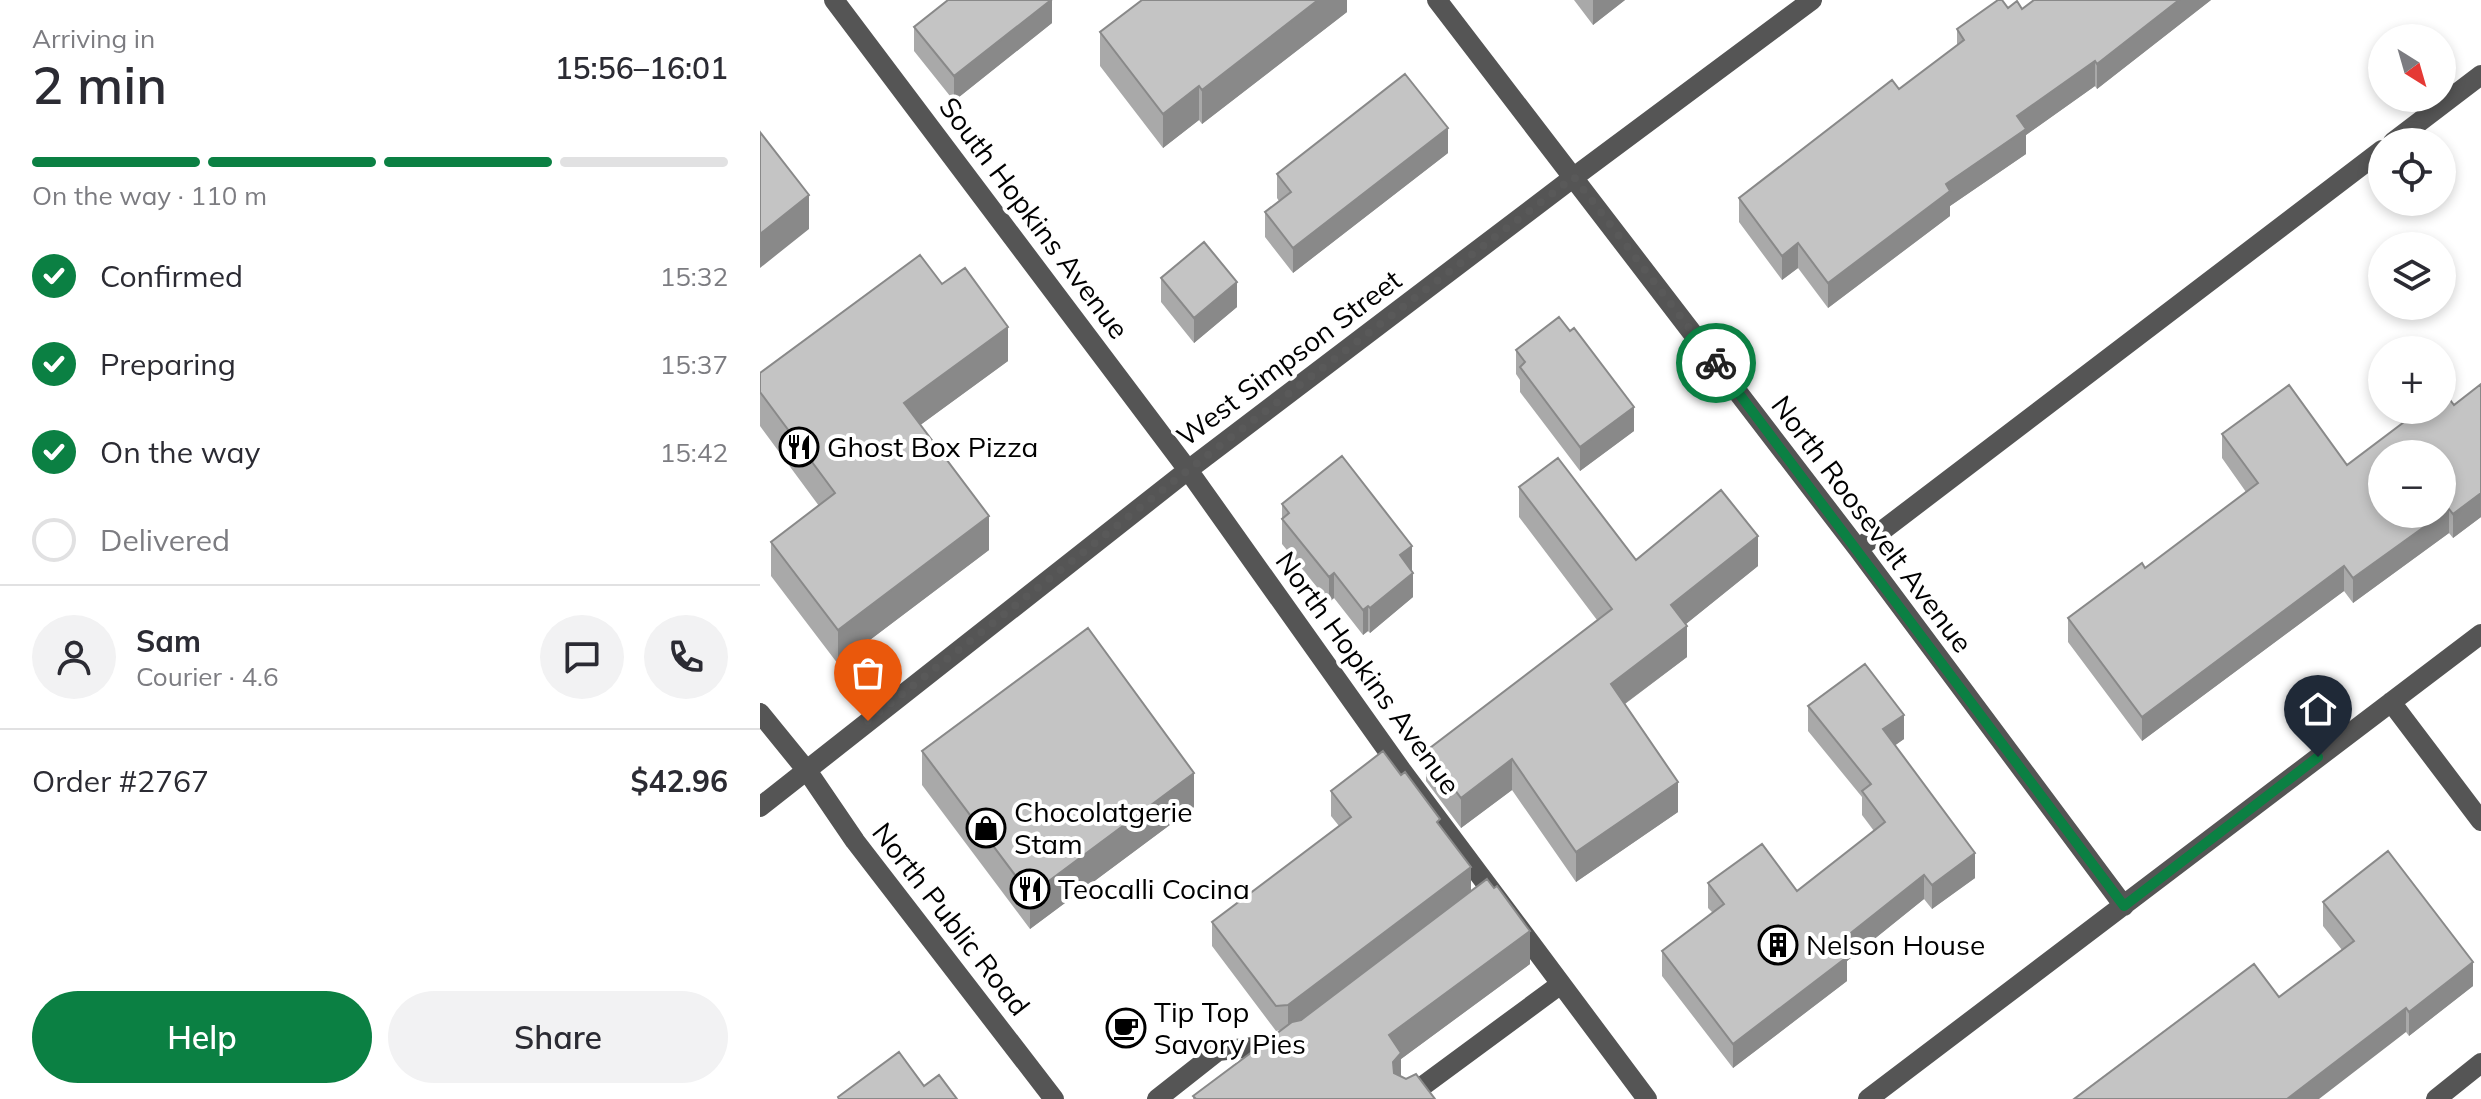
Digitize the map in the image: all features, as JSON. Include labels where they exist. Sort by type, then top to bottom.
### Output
[{"type":"street","name":"South Hopkins Avenue","points":[[834,0],[1188,470]]},
{"type":"street","name":"North Roosevelt Avenue","points":[[1437,0],[1858,549],[2124,906]]},
{"type":"street","name":"West Simpson Street","points":[[760,807],[1188,470],[1812,0]]},
{"type":"street","points":[[2411,128],[2481,75]]},
{"type":"street","points":[[1858,549],[2368,161]]},
{"type":"street","name":"North Hopkins Avenue","points":[[1188,470],[1486,896],[1561,984],[1647,1099]]},
{"type":"street","points":[[1868,1099],[2481,634]]},
{"type":"street","points":[[2391,702],[2481,821]]},
{"type":"street","name":"North Public Road","points":[[760,713],[808,772],[855,841],[1054,1099]]},
{"type":"street","points":[[1405,1099],[1561,984]]},
{"type":"street","points":[[1157,1099],[1218,1051],[1293,1042],[1306,1033]]},
{"type":"street","points":[[2436,1099],[2481,1063]]},
{"type":"building","points":[[948,0],[1051,0],[954,76],[914,27]]},
{"type":"building","points":[[1142,0],[1318,0],[1202,90],[1199,86],[1163,114],[1100,32]]},
{"type":"building","points":[[2002,0],[2008,8],[2017,1],[2022,9],[2034,0],[2179,0],[2097,64],[2095,61],[2017,116],[2026,129],[1946,184],[1950,191],[1828,283],[1798,243],[1782,256],[1739,198],[1892,80],[1899,89],[1964,40],[1957,29]]},
{"type":"building","points":[[1405,74],[1448,128],[1293,248],[1265,212],[1291,192],[1277,174]]},
{"type":"building","points":[[760,132],[809,195],[760,234]]},
{"type":"building","points":[[1204,242],[1237,282],[1194,318],[1161,278]]},
{"type":"building","points":[[920,255],[942,284],[965,268],[1008,327],[904,403],[989,516],[838,630],[771,542],[835,493],[760,392],[760,373]]},
{"type":"building","points":[[1559,317],[1570,331],[1574,328],[1634,407],[1580,447],[1520,367],[1525,362],[1516,350]]},
{"type":"building","points":[[2481,384],[2481,493],[2456,512],[2456,440],[2380,440],[2401,424],[2456,424],[2456,403]]},
{"type":"building","points":[[2289,385],[2347,465],[2368,449],[2368,528],[2423,528],[2353,578],[2344,566],[2142,717],[2068,618],[2142,563],[2145,568],[2258,483],[2222,434]]},
{"type":"building","points":[[1342,456],[1412,546],[1400,555],[1413,573],[1370,608],[1368,606],[1363,610],[1334,573],[1329,577],[1282,519],[1289,513],[1282,504]]},
{"type":"building","points":[[1558,458],[1636,560],[1721,490],[1758,536],[1671,605],[1687,626],[1611,684],[1678,782],[1576,852],[1512,759],[1461,798],[1426,751],[1612,609],[1519,487]]},
{"type":"building","points":[[1088,628],[1194,773],[1030,895],[922,751]]},
{"type":"building","points":[[1865,664],[1904,715],[1883,729],[1975,853],[1932,885],[1924,875],[1837,944],[1847,957],[1733,1044],[1662,951],[1724,904],[1708,883],[1762,844],[1797,891],[1885,822],[1862,791],[1871,784],[1808,706]]},
{"type":"building","points":[[1383,751],[1401,775],[1405,772],[1471,867],[1288,1005],[1276,1006],[1212,922],[1351,817],[1331,791]]},
{"type":"building","points":[[2388,851],[2473,962],[2409,1012],[2406,1008],[2287,1099],[2074,1099],[2254,964],[2279,997],[2354,941],[2323,902]]},
{"type":"building","points":[[1487,879],[1494,888],[1497,886],[1530,931],[1389,1035],[1401,1053],[1393,1062],[1394,1073],[1406,1079],[1416,1074],[1435,1099],[1196,1099],[1193,1096],[1292,1022],[1301,1020]]},
{"type":"building","points":[[899,1052],[924,1086],[939,1075],[957,1099],[839,1099],[838,1097]]},
{"type":"way so far","points":[[868,721],[1188,470],[1574,177],[1716,363]]},
{"type":"place","name":"Ghost Box Pizza","points":[[799,447]]},
{"type":"place","name":"Chocolatgerie Stam","points":[[986,828]]},
{"type":"place","name":"Teocalli Cocina","points":[[1030,889]]},
{"type":"place","name":"Nelson House","points":[[1778,945]]},
{"type":"place","name":"Tip Top Savory Pies","points":[[1126,1028]]},
{"type":"route","points":[[1716,363],[2124,906],[2318,757]]}]
